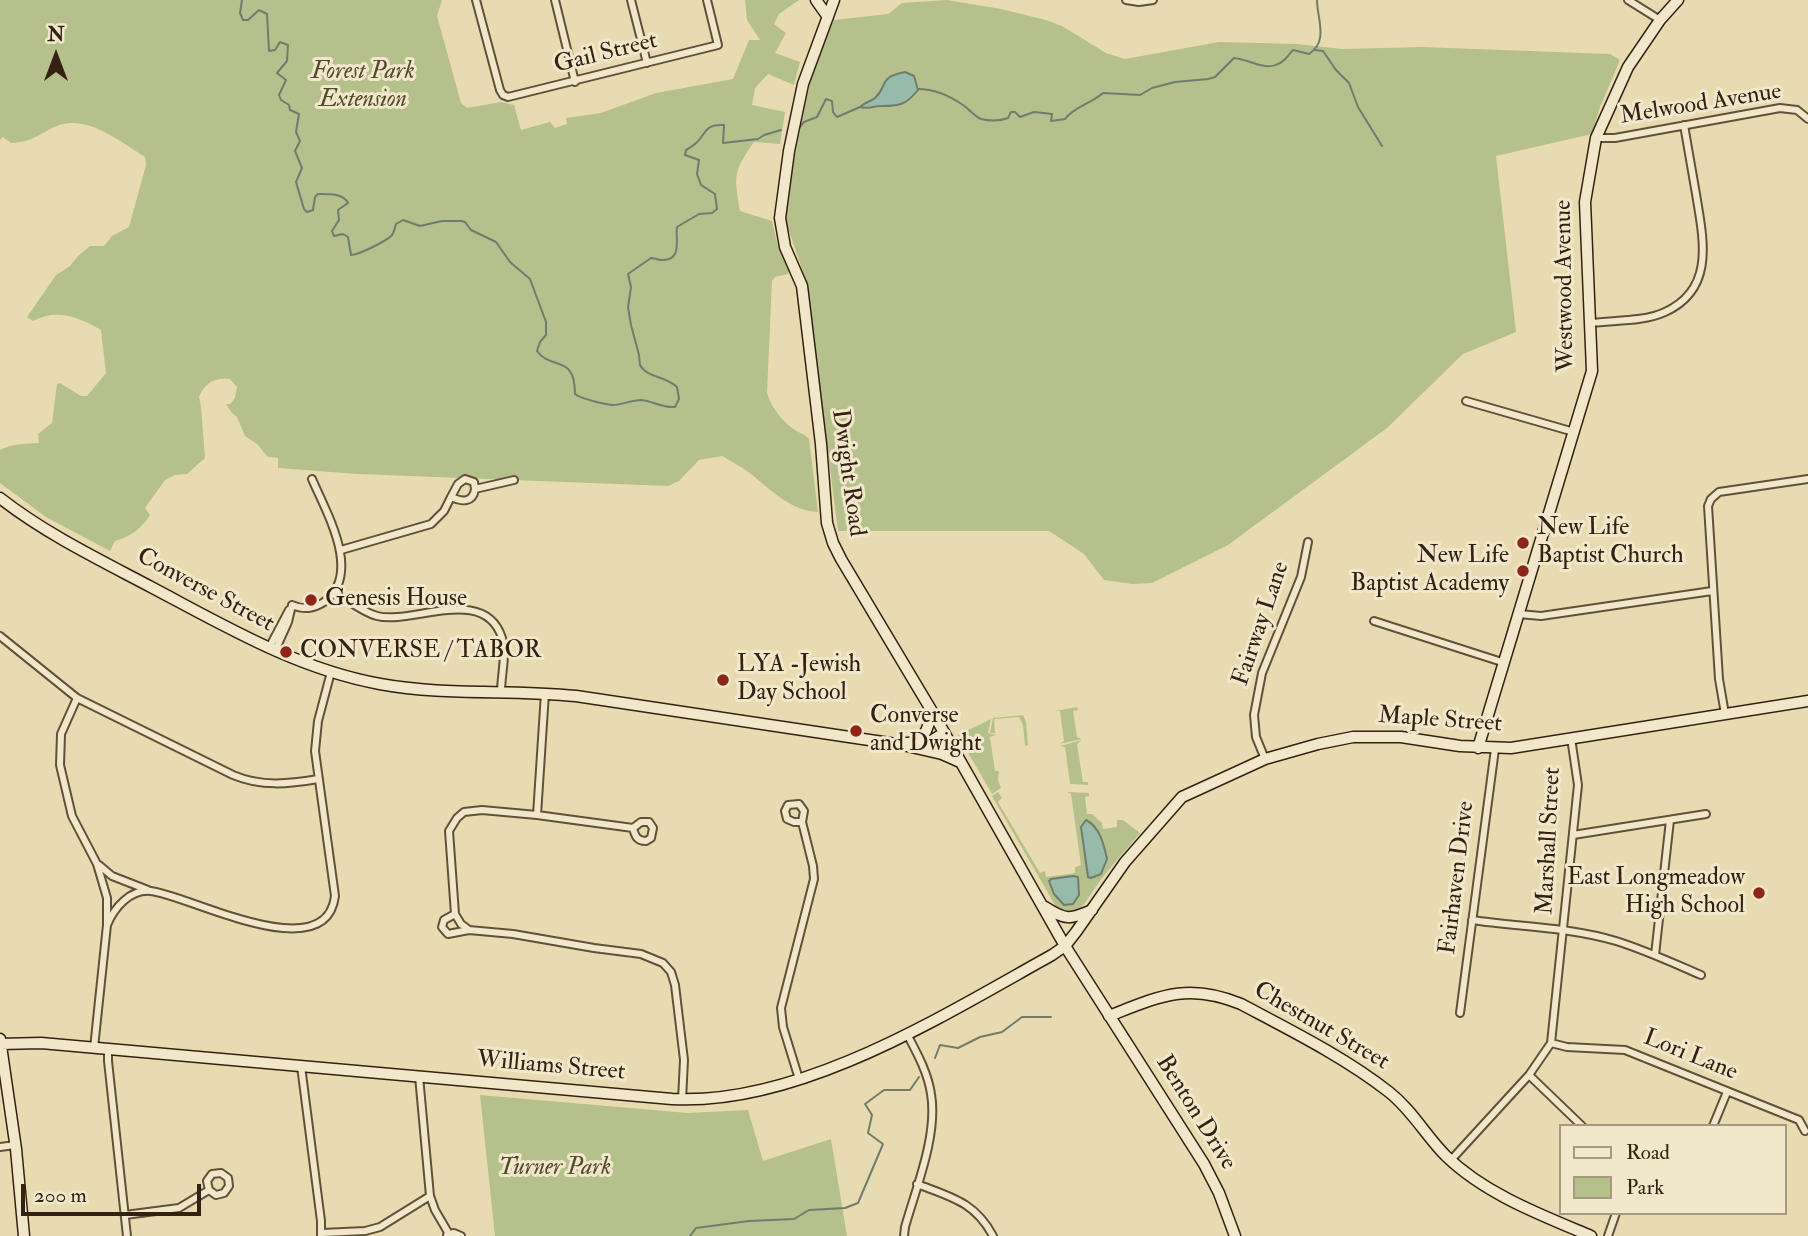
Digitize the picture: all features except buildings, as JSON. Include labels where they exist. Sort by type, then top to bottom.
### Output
[{"type":"main road","points":[[816,0],[828,17]]},
{"type":"main road","name":"Dwight Road","points":[[834,0],[812,55],[799,104],[781,200],[781,232],[802,286],[831,539],[1065,946],[1110,1016]]},
{"type":"main road","name":"Westwood Avenue","points":[[1478,748],[1592,372],[1585,202],[1596,138],[1622,78],[1660,20],[1678,0]]},
{"type":"main road","name":"Converse Street","points":[[0,498],[55,535],[272,650],[331,672],[368,682],[456,693],[545,693],[905,745],[931,741],[944,733]]},
{"type":"main road","name":"Maple Street","points":[[1065,946],[1125,862],[1182,797],[1265,759],[1353,737],[1401,737],[1495,748],[1808,701]]},
{"type":"main road","points":[[917,744],[933,713]]},
{"type":"main road","points":[[905,745],[942,754],[960,762]]},
{"type":"main road","points":[[1042,904],[1066,918],[1077,917],[1092,910]]},
{"type":"main road","name":"Williams Street","points":[[0,1042],[31,1042],[682,1100],[713,1099],[799,1079],[854,1059],[907,1034],[1065,946]]},
{"type":"main road","name":"Chestnut Street","points":[[1110,1016],[1164,996],[1188,992],[1221,996],[1241,1004],[1347,1064],[1383,1088],[1407,1110],[1451,1160],[1491,1190],[1591,1236]]},
{"type":"main road","name":"Benton Drive","points":[[1110,1016],[1204,1164],[1219,1192],[1235,1236]]},
{"type":"main road","points":[[0,1042],[15,1145],[24,1236]]},
{"type":"street","name":"Gail Street","points":[[477,0],[500,90],[504,96],[512,97],[718,45],[707,0]]},
{"type":"street","points":[[555,0],[575,82]]},
{"type":"street","points":[[631,0],[647,63]]},
{"type":"street","points":[[1126,0],[1153,0]]},
{"type":"street","points":[[1628,0],[1660,20]]},
{"type":"street","name":"Melwood Avenue","points":[[1596,138],[1615,138],[1780,108],[1797,110],[1808,119]]},
{"type":"street","points":[[1591,323],[1647,317],[1665,312],[1683,301],[1696,283],[1703,262],[1704,241],[1684,125]]},
{"type":"street","points":[[1466,401],[1574,432]]},
{"type":"street","points":[[272,650],[292,605],[304,609],[324,602],[335,592],[341,568],[341,550],[312,479]]},
{"type":"street","points":[[1725,714],[1719,679],[1708,506],[1719,492],[1808,479]]},
{"type":"street","points":[[341,550],[430,524],[444,511],[458,484],[465,480],[474,482],[473,497],[462,501],[452,497]]},
{"type":"street","points":[[475,489],[514,480]]},
{"type":"street","name":"Fairway Lane","points":[[1265,759],[1256,737],[1254,715],[1262,673],[1301,577],[1308,542]]},
{"type":"street","points":[[1519,614],[1541,617],[1712,591]]},
{"type":"street","points":[[335,592],[366,611],[382,617],[458,609],[482,615],[497,629],[503,641],[501,692]]},
{"type":"street","points":[[1374,621],[1505,663]]},
{"type":"street","points":[[0,636],[77,698],[238,777],[272,784],[318,779]]},
{"type":"street","points":[[97,864],[112,876],[149,890],[262,926],[291,928],[317,923],[328,913],[335,896],[316,762],[317,730],[331,672]]},
{"type":"street","points":[[537,815],[545,693]]},
{"type":"street","points":[[77,698],[61,734],[60,765],[72,816],[97,864],[107,898],[107,925],[94,1048]]},
{"type":"street","name":"Marshall Street","points":[[1451,1160],[1529,1075],[1551,1042],[1578,785],[1571,738]]},
{"type":"street","name":"Fairhaven Drive","points":[[1460,1013],[1495,748]]},
{"type":"street","points":[[469,930],[455,914],[449,839],[450,827],[464,812],[474,810],[537,815],[633,828]]},
{"type":"street","points":[[1573,835],[1706,814]]},
{"type":"street","points":[[1655,955],[1670,820]]},
{"type":"street","points":[[799,1079],[781,1012],[814,879],[802,822]]},
{"type":"street","points":[[107,925],[114,909],[123,901],[149,890]]},
{"type":"street","points":[[455,914],[443,922],[444,931],[450,934],[469,930],[513,933],[641,954],[663,963],[671,972],[675,985],[684,1060],[682,1100]]},
{"type":"street","points":[[1472,920],[1615,940],[1701,975]]},
{"type":"street","points":[[904,1236],[933,1125],[931,1094],[922,1063],[907,1034]]},
{"type":"street","name":"Lori Lane","points":[[1551,1042],[1567,1047],[1625,1050],[1799,1120],[1805,1131]]},
{"type":"street","points":[[108,1049],[127,1236]]},
{"type":"street","points":[[301,1066],[321,1234],[377,1232],[430,1196]]},
{"type":"street","points":[[1529,1075],[1579,1124]]},
{"type":"street","points":[[419,1076],[430,1196],[448,1235],[457,1233],[461,1236]]},
{"type":"street","points":[[1714,1124],[1727,1092]]},
{"type":"street","points":[[0,1147],[15,1145]]},
{"type":"street","points":[[917,1185],[955,1198],[971,1208],[993,1236]]},
{"type":"street","points":[[125,1215],[181,1207],[209,1190]]},
{"type":"street","points":[[1608,1236],[1615,1215]]},
{"type":"green space","name":"Forest Park Extension","points":[[0,0],[442,0],[437,16],[461,103],[467,108],[501,102],[514,105],[521,130],[550,122],[555,128],[567,124],[566,118],[601,113],[656,93],[733,79],[749,40],[760,40],[747,20],[745,0],[799,0],[779,14],[774,24],[786,33],[775,53],[800,62],[794,85],[768,74],[755,88],[752,105],[785,112],[780,144],[754,142],[742,160],[736,181],[740,211],[772,221],[778,247],[789,269],[788,274],[775,277],[772,281],[767,393],[781,418],[809,439],[818,512],[790,504],[748,471],[722,456],[699,460],[679,481],[668,486],[358,474],[278,468],[278,458],[268,457],[257,444],[245,436],[237,417],[226,404],[230,404],[235,398],[237,387],[230,379],[219,379],[204,388],[199,397],[205,458],[187,474],[175,475],[165,480],[145,508],[150,515],[139,528],[115,541],[110,551],[46,517],[0,483],[0,450],[15,445],[39,443],[38,434],[52,423],[57,384],[60,383],[81,396],[87,396],[106,373],[101,330],[68,316],[51,315],[33,321],[27,317],[56,275],[70,266],[90,246],[104,246],[112,236],[129,227],[146,165],[145,157],[106,133],[74,123],[63,124],[20,142],[11,143],[3,137],[0,140]]},
{"type":"green space","points":[[947,0],[1046,20],[1062,26],[1106,53],[1125,59],[1219,42],[1297,44],[1342,49],[1423,47],[1610,54],[1620,60],[1592,134],[1496,156],[1516,332],[1463,354],[1387,428],[1228,545],[1152,583],[1132,584],[1104,580],[1084,554],[1049,531],[838,531],[806,281],[785,219],[788,188],[815,59],[834,20],[888,14],[902,3]]},
{"type":"green space","points":[[1077,707],[1078,710],[1073,711],[1077,737],[1082,739],[1060,744],[1064,741],[1060,711],[1055,711]]},
{"type":"green space","points":[[1023,715],[1028,745],[1025,746],[1023,725],[1019,717],[994,719],[995,733],[990,733],[993,718]]},
{"type":"green space","points":[[991,719],[988,733],[996,735],[990,737],[995,771],[999,771],[1001,788],[992,794],[958,735]]},
{"type":"green space","points":[[1082,740],[1077,744],[1083,782],[1088,782],[1088,785],[1070,784],[1065,747],[1060,746]]},
{"type":"green space","points":[[998,792],[1002,798],[998,802],[1040,873],[1045,871],[1046,877],[1075,873],[1075,867],[1081,865],[1071,794],[1067,792],[1089,793],[1089,796],[1085,797],[1087,814],[1092,814],[1102,823],[1103,829],[1117,827],[1117,820],[1123,820],[1140,833],[1102,878],[1082,907],[1065,913],[1055,905],[992,796]]},
{"type":"green space","name":"Turner Park","points":[[480,1095],[688,1113],[748,1110],[763,1161],[831,1139],[847,1236],[495,1236]]},
{"type":"shaded area","points":[[905,72],[914,76],[918,90],[910,98],[894,105],[860,107],[879,94],[887,79]]},
{"type":"shaded area","points":[[1086,820],[1098,832],[1107,859],[1101,874],[1091,878],[1088,877],[1081,827]]},
{"type":"shaded area","points":[[1078,877],[1079,895],[1073,904],[1064,905],[1054,894],[1049,881]]},
{"type":"waterway","points":[[242,0],[240,13],[243,20],[248,20],[259,10],[267,14],[269,51],[275,50],[280,42],[288,45],[287,61],[277,73],[286,80],[279,95],[281,100],[289,105],[290,110],[299,114],[296,132],[300,141],[295,151],[302,168],[296,182],[304,209],[307,212],[313,210],[318,194],[343,197],[348,203],[338,210],[339,220],[332,231],[334,236],[343,234],[348,237],[351,255],[389,238],[396,224],[403,220],[420,226],[442,221],[461,221],[471,230],[496,242],[510,262],[530,279],[546,322],[546,335],[537,351],[543,357],[567,368],[574,381],[575,394],[582,398],[613,405],[641,400],[675,407],[679,399],[677,387],[647,372],[640,365],[628,307],[631,287],[628,274],[651,258],[662,260],[673,257],[677,248],[677,227],[699,214],[712,213],[717,209],[715,194],[701,185],[697,174],[699,160],[685,155],[686,150],[700,140],[706,130],[712,126],[724,125],[723,143],[758,139],[781,130]]},
{"type":"waterway","points":[[918,89],[948,96],[981,119],[1005,119],[1011,112],[1020,117],[1034,112],[1052,114],[1051,121],[1065,119],[1103,93],[1140,95],[1152,88],[1175,82],[1208,79],[1215,77],[1234,58],[1269,66],[1282,62],[1293,50],[1309,54],[1319,43],[1317,0]]},
{"type":"waterway","points":[[1315,50],[1323,51],[1349,83],[1358,107],[1382,146]]},
{"type":"waterway","points":[[799,128],[804,122],[817,117],[826,99],[832,101],[833,112],[837,117],[860,107]]},
{"type":"waterway","points":[[935,1058],[940,1045],[958,1048],[980,1037],[1002,1032],[1022,1017],[1051,1017]]},
{"type":"waterway","points":[[690,1236],[696,1228],[749,1221],[794,1219],[809,1210],[845,1208],[858,1203],[883,1144],[868,1133],[872,1115],[865,1104],[884,1090],[910,1090],[919,1077]]},
{"type":"place","name":"New Life Baptist Church","points":[[1523,543]]},
{"type":"place","name":"New Life Baptist Academy","points":[[1523,571]]},
{"type":"place","name":"Genesis House","points":[[311,600]]},
{"type":"place","name":"CONVERSE / TABOR","points":[[286,652]]},
{"type":"place","name":"LYA -Jewish Day School","points":[[723,680]]},
{"type":"place","name":"Converse and Dwight","points":[[856,731]]},
{"type":"place","name":"East Longmeadow High School","points":[[1759,893]]}]
